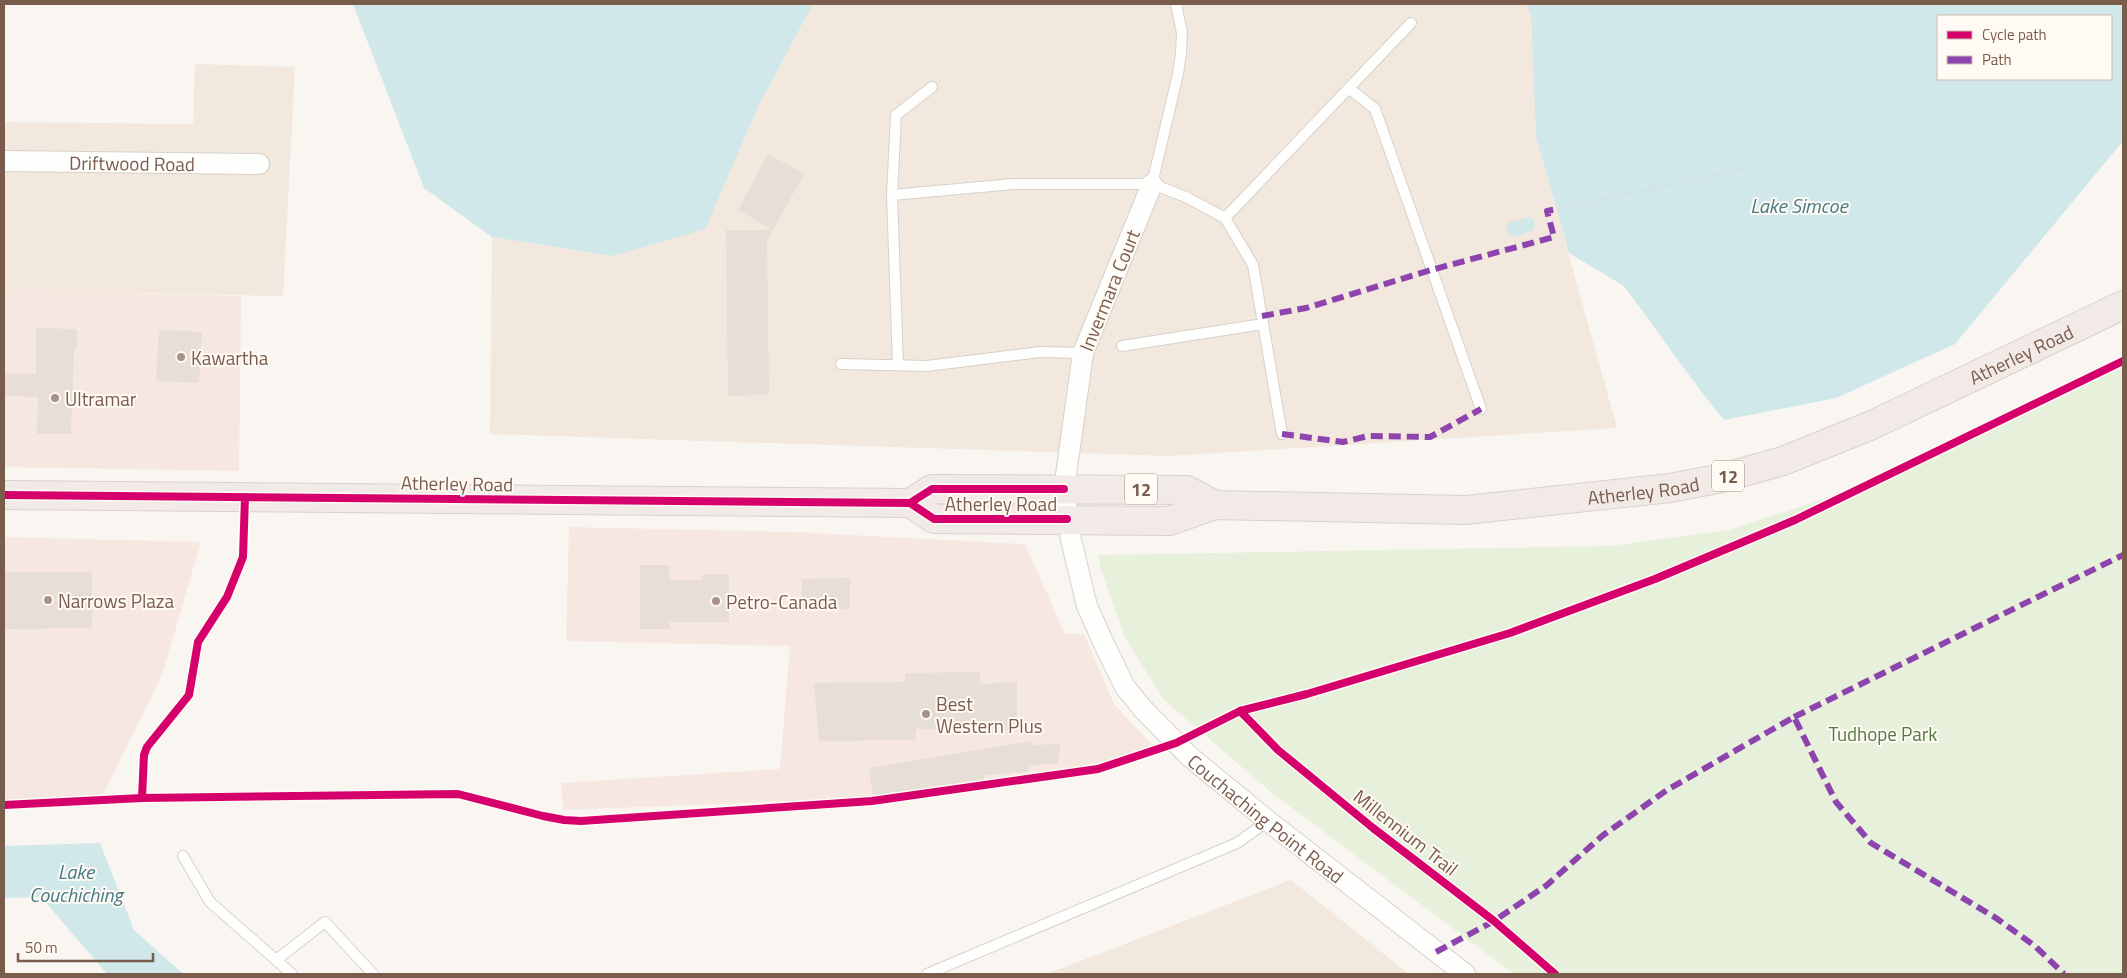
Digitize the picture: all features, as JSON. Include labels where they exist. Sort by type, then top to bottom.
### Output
[{"type":"highway","name":"Atherley Road","points":[[910,503],[934,520],[1067,519],[1169,521],[1215,505],[1466,510],[1670,488],[1722,478],[1782,461],[1872,425],[2123,304]]},
{"type":"highway","name":"Atherley Road","points":[[4,495],[910,503],[932,488],[1187,490],[1215,505]]},
{"type":"street","name":"Driftwood Road","points":[[4,161],[259,164]]},
{"type":"street","name":"Invermara Court","points":[[1064,489],[1083,353],[1152,184]]},
{"type":"street","name":"Couchaching Point Road","points":[[1064,489],[1067,519],[1087,606],[1126,687],[1143,709],[1189,756],[1268,821],[1465,974]]},
{"type":"lane","points":[[1152,184],[1178,74],[1181,53],[1182,33],[1176,4]]},
{"type":"lane","points":[[1225,218],[1411,24]]},
{"type":"lane","points":[[898,365],[892,195],[896,115],[932,87]]},
{"type":"lane","points":[[1350,89],[1376,109],[1481,409]]},
{"type":"lane","points":[[892,195],[1014,184],[1152,184],[1186,198],[1225,218],[1253,264],[1282,434]]},
{"type":"lane","points":[[1122,346],[1263,324]]},
{"type":"lane","points":[[841,364],[927,366],[1040,352],[1083,353]]},
{"type":"lane","points":[[927,974],[1237,843],[1268,821]]},
{"type":"lane","points":[[183,856],[210,902],[292,974]]},
{"type":"lane","points":[[276,960],[325,922],[373,974]]},
{"type":"path","points":[[1557,209],[1752,167]]},
{"type":"shaded area","points":[[813,4],[1526,4],[1531,14],[1536,137],[1617,428],[1169,456],[490,434],[492,237],[613,256],[758,107]]},
{"type":"shaded area","points":[[195,64],[295,67],[283,296],[4,290],[4,122],[193,124]]},
{"type":"shaded area","points":[[4,290],[241,296],[239,471],[4,467]]},
{"type":"shaded area","points":[[569,527],[793,532],[1025,544],[1065,634],[1084,634],[1114,704],[1156,749],[1106,766],[874,798],[563,810],[561,783],[780,769],[790,646],[566,641]]},
{"type":"shaded area","points":[[4,537],[201,542],[162,675],[103,795],[4,800]]},
{"type":"shaded area","points":[[1291,880],[1409,974],[1047,974]]},
{"type":"green space","name":"Tudhope Park","points":[[2123,360],[2123,974],[1514,974],[1272,793],[1164,700],[1125,638],[1100,567],[1099,555],[1610,546],[1728,530],[1843,493]]},
{"type":"water","points":[[353,4],[813,4],[758,107],[705,229],[613,256],[492,237],[424,188]]},
{"type":"water","name":"Lake Simcoe","points":[[1526,4],[2123,4],[2123,141],[1955,344],[1836,398],[1724,420],[1624,286],[1569,253],[1536,137],[1531,15]]},
{"type":"water","points":[[1529,217],[1534,220],[1535,225],[1532,231],[1513,237],[1506,231],[1508,223]]},
{"type":"water","name":"Lake Couchiching","points":[[100,843],[134,930],[183,974],[107,974],[41,897],[4,898],[4,846]]},
{"type":"building","points":[[768,154],[804,174],[767,241],[769,395],[728,396],[726,230],[773,230],[738,210]]},
{"type":"building","name":"Ultramar","points":[[36,328],[77,329],[77,350],[74,349],[71,434],[37,434],[38,397],[4,396],[4,373],[36,374]]},
{"type":"building","points":[[159,330],[202,332],[199,383],[156,381]]},
{"type":"building","points":[[640,565],[669,565],[669,580],[702,580],[703,574],[729,574],[729,622],[670,622],[670,629],[640,629]]},
{"type":"building","name":"Narrows Plaza","points":[[4,572],[92,572],[92,628],[4,629]]},
{"type":"building","points":[[850,578],[850,609],[802,610],[802,579]]},
{"type":"building","points":[[980,672],[980,684],[1017,682],[1017,731],[916,729],[916,740],[819,741],[814,683],[905,682],[905,673]]},
{"type":"building","points":[[1032,741],[1032,745],[1060,744],[1058,764],[1028,765],[1027,772],[984,775],[984,779],[873,797],[869,768]]},
{"type":"marked path","points":[[1262,316],[1306,308],[1431,270],[1554,237],[1547,211],[1557,209]]},
{"type":"marked path","points":[[1282,434],[1343,442],[1368,436],[1430,437],[1481,409]]},
{"type":"marked path","points":[[1794,717],[2123,555]]},
{"type":"marked path","points":[[1436,952],[1494,921],[1547,885],[1602,836],[1667,790],[1794,717],[1836,802],[1871,843],[1996,918],[2035,946],[2064,974]]},
{"type":"cycle path","points":[[4,805],[142,798],[458,794],[543,816],[581,821],[872,801],[1098,769],[1176,743],[1240,711],[1307,694],[1510,633],[1655,579],[1795,520],[2123,361]]},
{"type":"cycle path","points":[[910,503],[932,489],[1064,489]]},
{"type":"cycle path","points":[[4,495],[910,503],[934,519],[1067,519]]},
{"type":"cycle path","points":[[142,798],[144,755],[147,747],[189,695],[198,642],[227,597],[243,557],[245,497]]},
{"type":"cycle path","name":"Millennium Trail","points":[[1240,711],[1278,750],[1373,828],[1494,921],[1555,974]]},
{"type":"place","name":"Kawartha","points":[[181,357]]},
{"type":"place","name":"Ultramar","points":[[55,398]]},
{"type":"place","name":"Narrows Plaza","points":[[48,600]]},
{"type":"place","name":"Petro-Canada","points":[[716,601]]},
{"type":"place","name":"Best Western Plus","points":[[926,714]]}]
